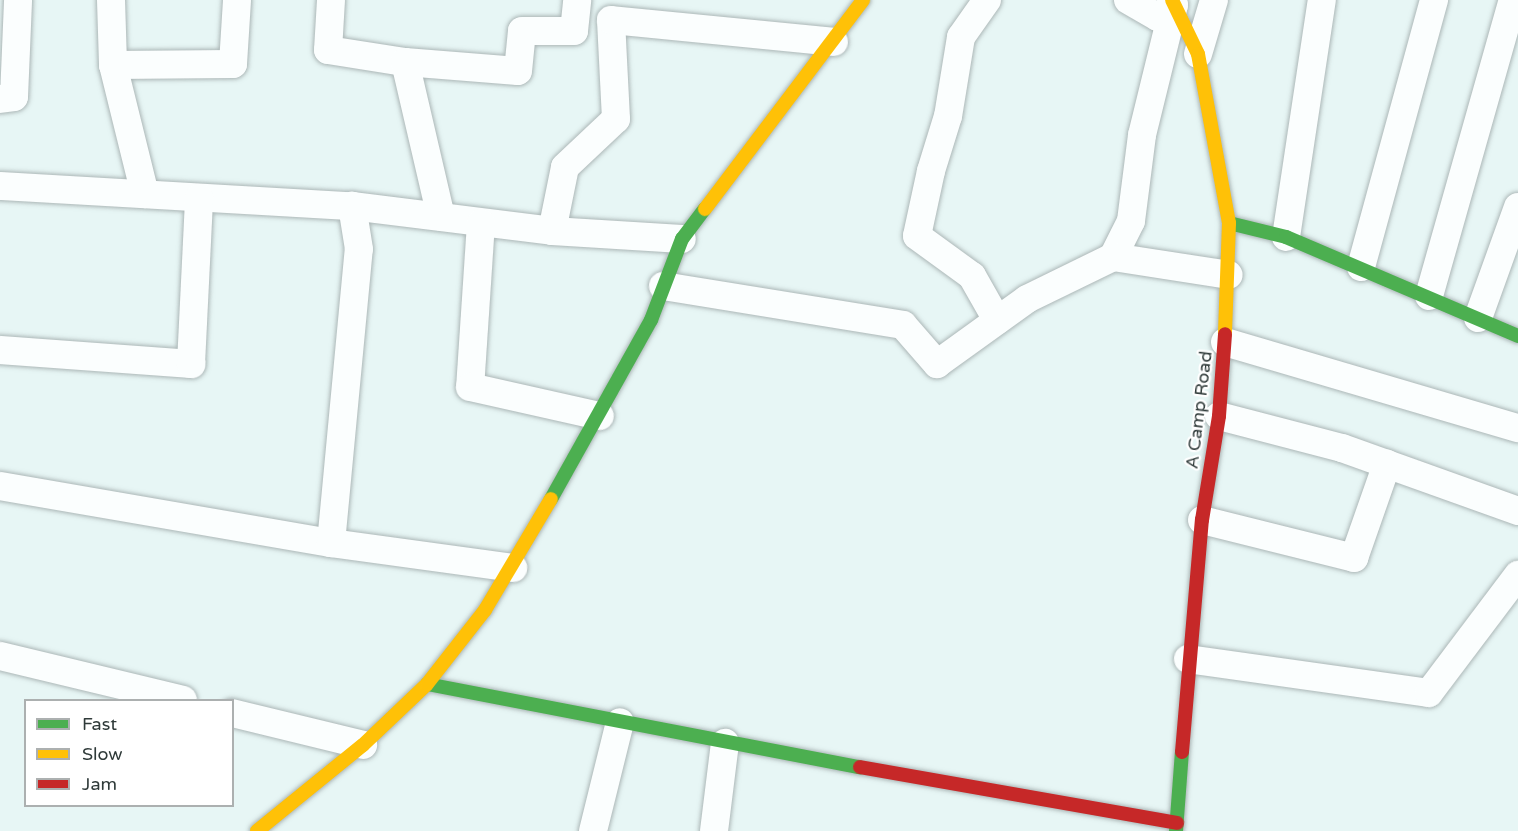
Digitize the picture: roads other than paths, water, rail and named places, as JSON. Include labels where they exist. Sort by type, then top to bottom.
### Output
[{"type":"street","points":[[0,99],[14,97],[18,0]]},
{"type":"street","points":[[111,0],[113,65],[145,194]]},
{"type":"street","points":[[113,65],[233,64],[237,0]]},
{"type":"street","points":[[331,0],[328,50],[405,62],[518,71],[522,32],[574,31],[577,0]]},
{"type":"street","points":[[257,831],[363,745],[427,684],[485,610],[513,568],[600,416],[651,320],[682,239],[709,198],[834,42],[864,0]]},
{"type":"street","points":[[987,0],[962,37],[948,116],[931,171],[917,236],[972,276],[998,320]]},
{"type":"street","points":[[1128,0],[1158,17],[1173,2]]},
{"type":"street","points":[[1198,54],[1214,0]]},
{"type":"street","points":[[1286,237],[1322,0]]},
{"type":"street","points":[[1361,267],[1434,0]]},
{"type":"street","points":[[1429,296],[1513,0]]},
{"type":"street","points":[[1113,257],[1131,221],[1142,135],[1173,2]]},
{"type":"street","name":"A Camp Road","points":[[1173,2],[1198,54],[1229,223],[1229,275],[1219,416],[1202,520],[1188,659],[1177,827]]},
{"type":"street","points":[[552,231],[566,167],[616,119],[611,20],[834,42]]},
{"type":"street","points":[[405,62],[441,217]]},
{"type":"street","points":[[0,186],[352,206],[552,231],[682,239]]},
{"type":"street","points":[[0,351],[191,364],[199,198]]},
{"type":"street","points":[[331,543],[359,249],[352,206]]},
{"type":"street","points":[[1478,318],[1518,207]]},
{"type":"street","points":[[481,223],[470,387],[600,416]]},
{"type":"street","points":[[1229,223],[1286,237],[1429,296],[1518,336]]},
{"type":"street","points":[[663,286],[903,325],[937,364],[1027,299],[1113,257],[1229,275]]},
{"type":"street","points":[[1225,342],[1518,428]]},
{"type":"street","points":[[1219,416],[1342,448],[1518,511]]},
{"type":"street","points":[[1202,520],[1354,558],[1387,464]]},
{"type":"street","points":[[0,486],[331,543],[513,568]]},
{"type":"street","points":[[1188,659],[1429,693],[1518,575]]},
{"type":"street","points":[[0,656],[179,699]]},
{"type":"street","points":[[427,684],[1177,827]]},
{"type":"street","points":[[234,713],[363,745]]},
{"type":"street","points":[[593,831],[620,722]]},
{"type":"street","points":[[714,831],[725,742]]}]
